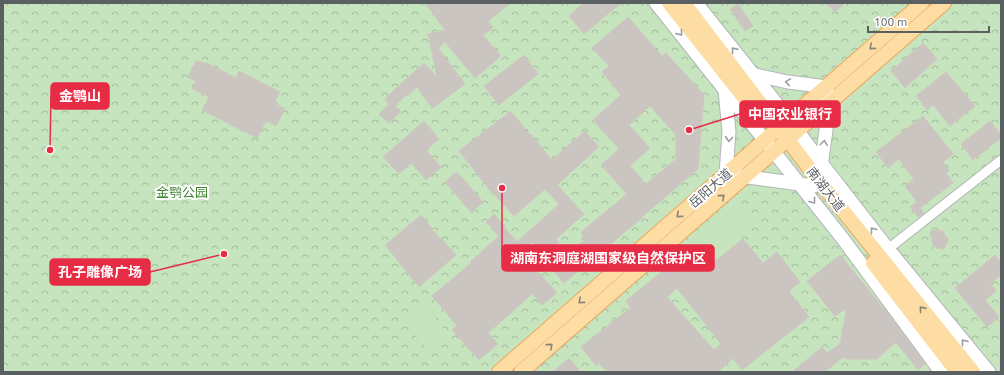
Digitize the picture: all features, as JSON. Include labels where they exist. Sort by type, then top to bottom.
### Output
[{"type":"main road","points":[[656,3],[726,90],[776,130],[785,141],[822,164],[888,249],[989,372]]},
{"type":"main road","name":"南湖大道","points":[[669,3],[729,71],[785,141],[957,372]]},
{"type":"main road","name":"南湖大道","points":[[684,3],[729,71]]},
{"type":"main road","points":[[696,3],[753,75],[776,130]]},
{"type":"main road","name":"岳阳大道","points":[[498,372],[922,3]]},
{"type":"main road","name":"岳阳大道","points":[[521,372],[944,3]]},
{"type":"main road","points":[[729,71],[788,82],[827,87],[826,130],[822,164],[817,184],[800,184],[726,174],[730,132],[726,90],[729,71]]},
{"type":"main road","points":[[785,141],[800,184],[941,372]]},
{"type":"main road","name":"南湖大道","points":[[817,184],[973,372]]},
{"type":"street","points":[[888,249],[1001,160]]},
{"type":"green space","name":"金鹗公园","points":[[3,3],[1001,3],[1001,372],[3,372]]},
{"type":"green space","points":[[739,204],[753,222],[713,255],[699,237]]},
{"type":"green space","points":[[423,303],[447,332],[427,349],[402,320]]},
{"type":"building","points":[[425,3],[511,3],[488,21],[493,28],[483,35],[501,56],[475,78],[445,42],[438,48],[465,84],[432,108],[417,87],[408,95],[407,94],[395,106],[401,111],[389,123],[379,114],[389,104],[385,99],[393,91],[424,63],[437,77],[428,34],[445,30]]},
{"type":"building","points":[[583,3],[621,3],[584,34],[569,16]]},
{"type":"building","points":[[826,3],[845,3],[835,12]]},
{"type":"building","points":[[738,4],[753,26],[745,31],[730,9]]},
{"type":"building","points":[[628,17],[662,56],[666,53],[704,95],[698,169],[564,283],[551,268],[584,240],[581,232],[627,194],[601,165],[619,149],[593,120],[621,95],[602,72],[609,66],[592,48]],"holes":[[[650,106],[676,135],[676,159],[646,184],[630,166],[650,148],[629,125]]]},
{"type":"building","points":[[923,43],[937,59],[905,88],[891,71]]},
{"type":"building","points":[[524,55],[538,74],[499,105],[484,86]]},
{"type":"building","points":[[196,61],[207,63],[236,78],[239,71],[280,92],[274,103],[285,109],[276,126],[266,121],[257,138],[202,110],[209,97],[192,89],[196,81],[188,77]]},
{"type":"building","points":[[946,72],[975,106],[950,126],[933,105],[927,110],[916,96]]},
{"type":"building","points":[[511,111],[552,160],[585,131],[599,147],[557,185],[584,214],[556,239],[559,243],[546,255],[533,242],[521,253],[557,293],[542,305],[532,294],[488,333],[498,344],[479,360],[452,330],[457,326],[432,296],[471,263],[470,262],[499,236],[486,222],[494,214],[517,242],[559,204],[545,189],[514,216],[492,193],[459,151]]},
{"type":"building","points":[[923,116],[953,154],[943,162],[949,171],[946,173],[953,183],[920,208],[924,213],[918,217],[910,207],[917,202],[905,186],[914,179],[899,159],[888,168],[876,152]]},
{"type":"building","points":[[424,121],[439,139],[426,150],[441,167],[426,180],[411,163],[399,174],[383,157]]},
{"type":"building","points":[[990,121],[1001,135],[1001,138],[973,160],[961,144]]},
{"type":"building","points":[[457,172],[483,202],[471,212],[445,182]]},
{"type":"building","points":[[421,215],[440,239],[441,238],[456,255],[419,287],[385,245]]},
{"type":"building","points":[[937,230],[943,231],[948,241],[943,250],[933,245],[930,232]]},
{"type":"building","points":[[743,239],[763,263],[777,252],[800,282],[789,291],[809,317],[742,370],[733,358],[718,372],[607,372],[599,363],[596,366],[581,347],[630,308],[626,301],[685,252],[701,272]],"holes":[[[677,288],[721,344],[714,350],[667,297]]]},
{"type":"building","points":[[840,255],[890,316],[925,364],[918,370],[896,342],[877,359],[846,359],[843,357],[825,372],[792,372],[822,347],[827,353],[840,344],[847,307],[835,316],[807,281]]},
{"type":"building","points":[[995,255],[1001,263],[1001,275],[990,284],[996,291],[985,300],[999,317],[987,327],[955,288]]},
{"type":"building","points":[[569,358],[581,372],[553,372]]},
{"type":"place","name":"中国农业银行","points":[[689,130]]},
{"type":"place","name":"金鹗山","points":[[50,150]]},
{"type":"place","name":"湖南东洞庭湖国家级自然保护区","points":[[502,188]]},
{"type":"place","name":"孔子雕像广场","points":[[224,254]]}]
